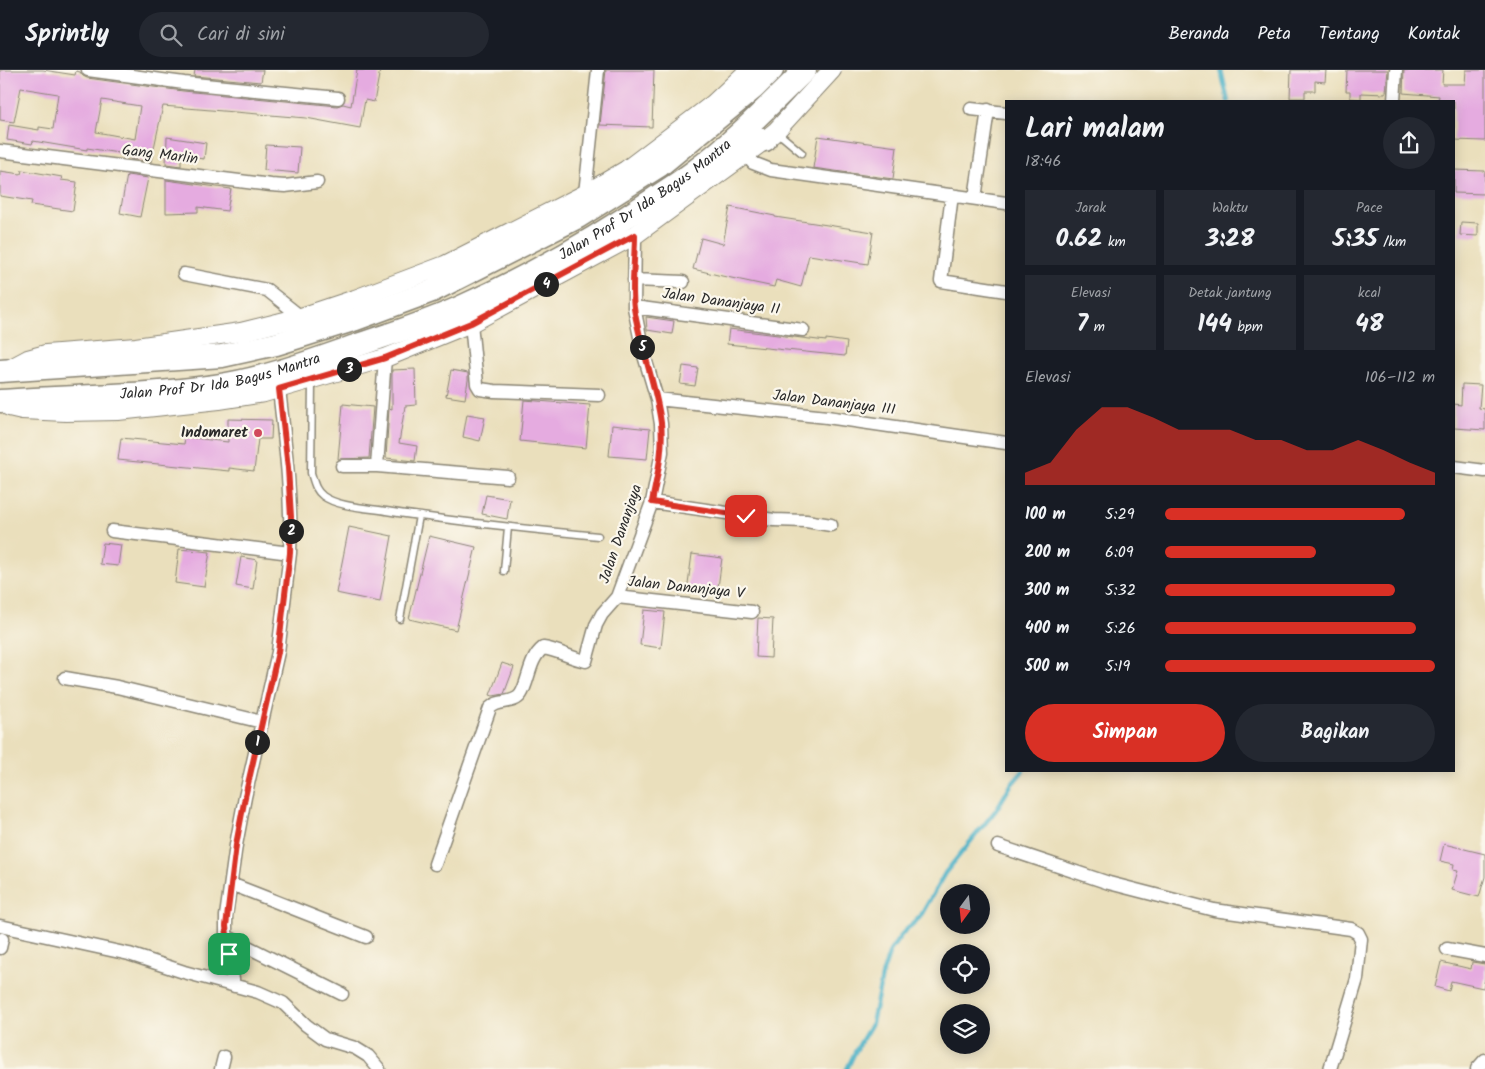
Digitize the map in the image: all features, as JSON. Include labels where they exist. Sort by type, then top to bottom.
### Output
[{"type":"highway","name":"Jalan Prof Dr Ida Bagus Mantra","points":[[2,371],[222,356],[276,344],[356,319],[383,299],[432,291],[578,217],[659,166],[718,110],[754,88],[772,70]]},
{"type":"highway","name":"Jalan Prof Dr Ida Bagus Mantra","points":[[0,401],[216,386],[258,377],[312,370],[445,314],[516,280],[623,220],[695,171],[741,147],[806,70]]},
{"type":"highway","points":[[741,147],[770,136]]},
{"type":"street","points":[[88,70],[184,84],[338,98]]},
{"type":"street","points":[[585,194],[598,70]]},
{"type":"street","points":[[2,371],[28,359],[46,354],[136,347],[242,332],[383,299],[445,265],[585,194],[626,170],[718,110],[748,70]]},
{"type":"street","points":[[770,136],[832,70]]},
{"type":"street","points":[[1394,100],[1396,70]]},
{"type":"street","points":[[971,109],[1005,113]]},
{"type":"street","points":[[975,198],[988,110]]},
{"type":"street","points":[[0,405],[22,410],[66,412],[118,410],[219,400],[279,389],[312,370],[385,358],[471,323],[635,235],[741,147],[753,163],[771,170],[1005,203]]},
{"type":"street","name":"Gang Marlin","points":[[0,151],[271,185],[284,186],[317,182]]},
{"type":"street","points":[[952,195],[941,281],[1005,291]]},
{"type":"street","name":"Jalan Dananjaya","points":[[435,864],[490,708],[493,704],[514,700],[520,696],[535,659],[543,648],[555,650],[574,659],[586,661],[596,625],[602,614],[617,597],[652,502],[662,452],[661,424],[657,399],[643,352],[634,306],[635,235]]},
{"type":"street","points":[[184,274],[267,290],[301,317]]},
{"type":"street","points":[[634,280],[684,282]]},
{"type":"street","name":"Jalan Dananjaya II","points":[[634,306],[803,330]]},
{"type":"street","points":[[471,323],[476,384],[480,389],[502,392],[600,395]]},
{"type":"street","points":[[377,466],[385,358]]},
{"type":"street","points":[[234,986],[226,936],[226,916],[245,797],[278,652],[290,553],[291,517],[279,389]]},
{"type":"street","name":"Jalan Dananjaya III","points":[[657,399],[827,417],[1005,443]]},
{"type":"street","points":[[342,466],[377,466],[508,477]]},
{"type":"street","points":[[1455,467],[1485,471]]},
{"type":"street","points":[[652,502],[774,520],[806,521],[832,525]]},
{"type":"street","points":[[112,531],[290,553]]},
{"type":"street","name":"Jalan Dananjaya V","points":[[617,597],[752,612]]},
{"type":"street","points":[[65,678],[117,687],[262,722]]},
{"type":"street","points":[[998,846],[1109,883],[1214,910],[1351,929],[1358,933],[1361,940],[1357,979],[1330,1069]]},
{"type":"street","points":[[231,884],[366,937]]},
{"type":"street","points":[[0,926],[129,954],[258,992],[283,1003],[306,1025],[325,1039],[355,1048],[368,1056],[380,1069]]},
{"type":"street","points":[[226,936],[342,994]]},
{"type":"street","points":[[1447,949],[1485,956]]},
{"type":"street","points":[[1477,1069],[1485,1060]]},
{"type":"lane","points":[[770,136],[802,153]]},
{"type":"lane","points":[[312,370],[311,473],[315,487],[323,496],[347,504],[419,516],[598,536]]},
{"type":"lane","points":[[400,618],[419,516]]},
{"type":"lane","points":[[504,571],[508,527]]},
{"type":"building","points":[[0,70],[43,70],[75,75],[76,71],[87,78],[183,91],[351,106],[357,70],[380,70],[374,102],[365,100],[360,128],[306,118],[163,106],[151,162],[130,159],[131,155],[87,148],[87,150],[33,141],[32,144],[7,140],[9,125],[39,130],[39,127],[53,129],[58,94],[21,88],[14,122],[0,120]],"holes":[[[102,100],[140,106],[135,139],[96,132]]]},
{"type":"building","points":[[195,70],[263,70],[261,82],[194,76]]},
{"type":"building","points":[[606,70],[654,70],[652,127],[600,125]]},
{"type":"building","points":[[1291,70],[1326,70],[1325,82],[1315,81],[1315,91],[1305,91],[1305,98],[1290,98]]},
{"type":"building","points":[[1347,70],[1388,70],[1385,94],[1361,93],[1361,99],[1350,98],[1350,91],[1346,91]]},
{"type":"building","points":[[1404,70],[1443,70],[1442,84],[1465,84],[1466,70],[1485,70],[1485,141],[1455,140],[1455,100],[1438,100],[1439,96],[1403,93]]},
{"type":"building","points":[[818,136],[897,147],[893,179],[813,168]]},
{"type":"building","points":[[167,137],[206,143],[204,159],[181,156],[181,166],[166,164]]},
{"type":"building","points":[[266,145],[300,147],[298,173],[264,170]]},
{"type":"building","points":[[22,170],[62,177],[61,180],[77,182],[73,211],[31,205],[32,201],[0,196],[0,171],[21,174]]},
{"type":"building","points":[[1455,170],[1485,171],[1484,194],[1455,193]]},
{"type":"building","points":[[127,175],[148,178],[140,217],[120,213]]},
{"type":"building","points":[[166,180],[231,189],[227,211],[198,207],[198,212],[166,213]]},
{"type":"building","points":[[730,207],[775,217],[873,232],[868,264],[809,255],[801,287],[776,280],[774,287],[693,269],[701,238],[723,244]]},
{"type":"building","points":[[1461,222],[1478,223],[1478,236],[1460,235]]},
{"type":"building","points":[[646,317],[674,321],[672,334],[647,330]]},
{"type":"building","points":[[729,329],[847,342],[845,356],[727,344]]},
{"type":"building","points":[[683,366],[698,368],[695,386],[680,384]]},
{"type":"building","points":[[415,369],[416,405],[405,406],[399,443],[417,446],[415,461],[386,458],[389,408],[392,409],[392,370]]},
{"type":"building","points":[[451,370],[468,373],[465,399],[446,396]]},
{"type":"building","points":[[1462,384],[1481,385],[1479,408],[1485,409],[1485,430],[1455,428],[1455,404],[1461,405]]},
{"type":"building","points":[[524,400],[590,405],[586,448],[520,441]]},
{"type":"building","points":[[343,404],[373,407],[369,458],[338,459]]},
{"type":"building","points":[[467,414],[485,417],[480,441],[463,437]]},
{"type":"building","points":[[228,419],[272,420],[271,439],[258,439],[254,471],[229,468],[229,471],[118,460],[121,438],[184,444],[185,437],[228,442]]},
{"type":"building","points":[[612,425],[650,429],[647,459],[609,456]]},
{"type":"building","points":[[486,495],[510,499],[507,519],[482,514]]},
{"type":"building","points":[[349,527],[392,536],[380,602],[336,593]]},
{"type":"building","points":[[429,536],[476,547],[456,630],[409,619]]},
{"type":"building","points":[[103,543],[121,545],[118,566],[100,564]]},
{"type":"building","points":[[179,549],[210,552],[204,587],[175,583]]},
{"type":"building","points":[[692,554],[722,558],[717,595],[687,591]]},
{"type":"building","points":[[241,557],[257,560],[253,589],[236,586]]},
{"type":"building","points":[[644,610],[665,612],[661,648],[640,645]]},
{"type":"building","points":[[758,618],[773,619],[771,658],[756,657]]},
{"type":"building","points":[[502,663],[514,667],[504,694],[493,696],[490,695]]},
{"type":"building","points":[[1444,844],[1485,854],[1485,877],[1479,897],[1452,890],[1458,871],[1453,870],[1454,864],[1440,861]]},
{"type":"building","points":[[1441,962],[1471,969],[1472,962],[1485,964],[1483,988],[1451,981],[1449,991],[1435,987]]},
{"type":"waterway","points":[[1221,70],[1228,100]]},
{"type":"waterway","points":[[847,1069],[872,1023],[883,972],[890,951],[902,934],[920,917],[945,873],[996,810],[1011,785],[1022,772]]},
{"type":"place","name":"Indomaret","points":[[258,433]]},
{"type":"route","points":[[229,954],[226,936],[226,916],[236,845],[278,652],[290,553],[291,517],[288,468],[279,389],[385,358],[471,323],[635,235],[634,306],[643,352],[657,399],[661,424],[662,452],[652,502],[746,516]]}]
